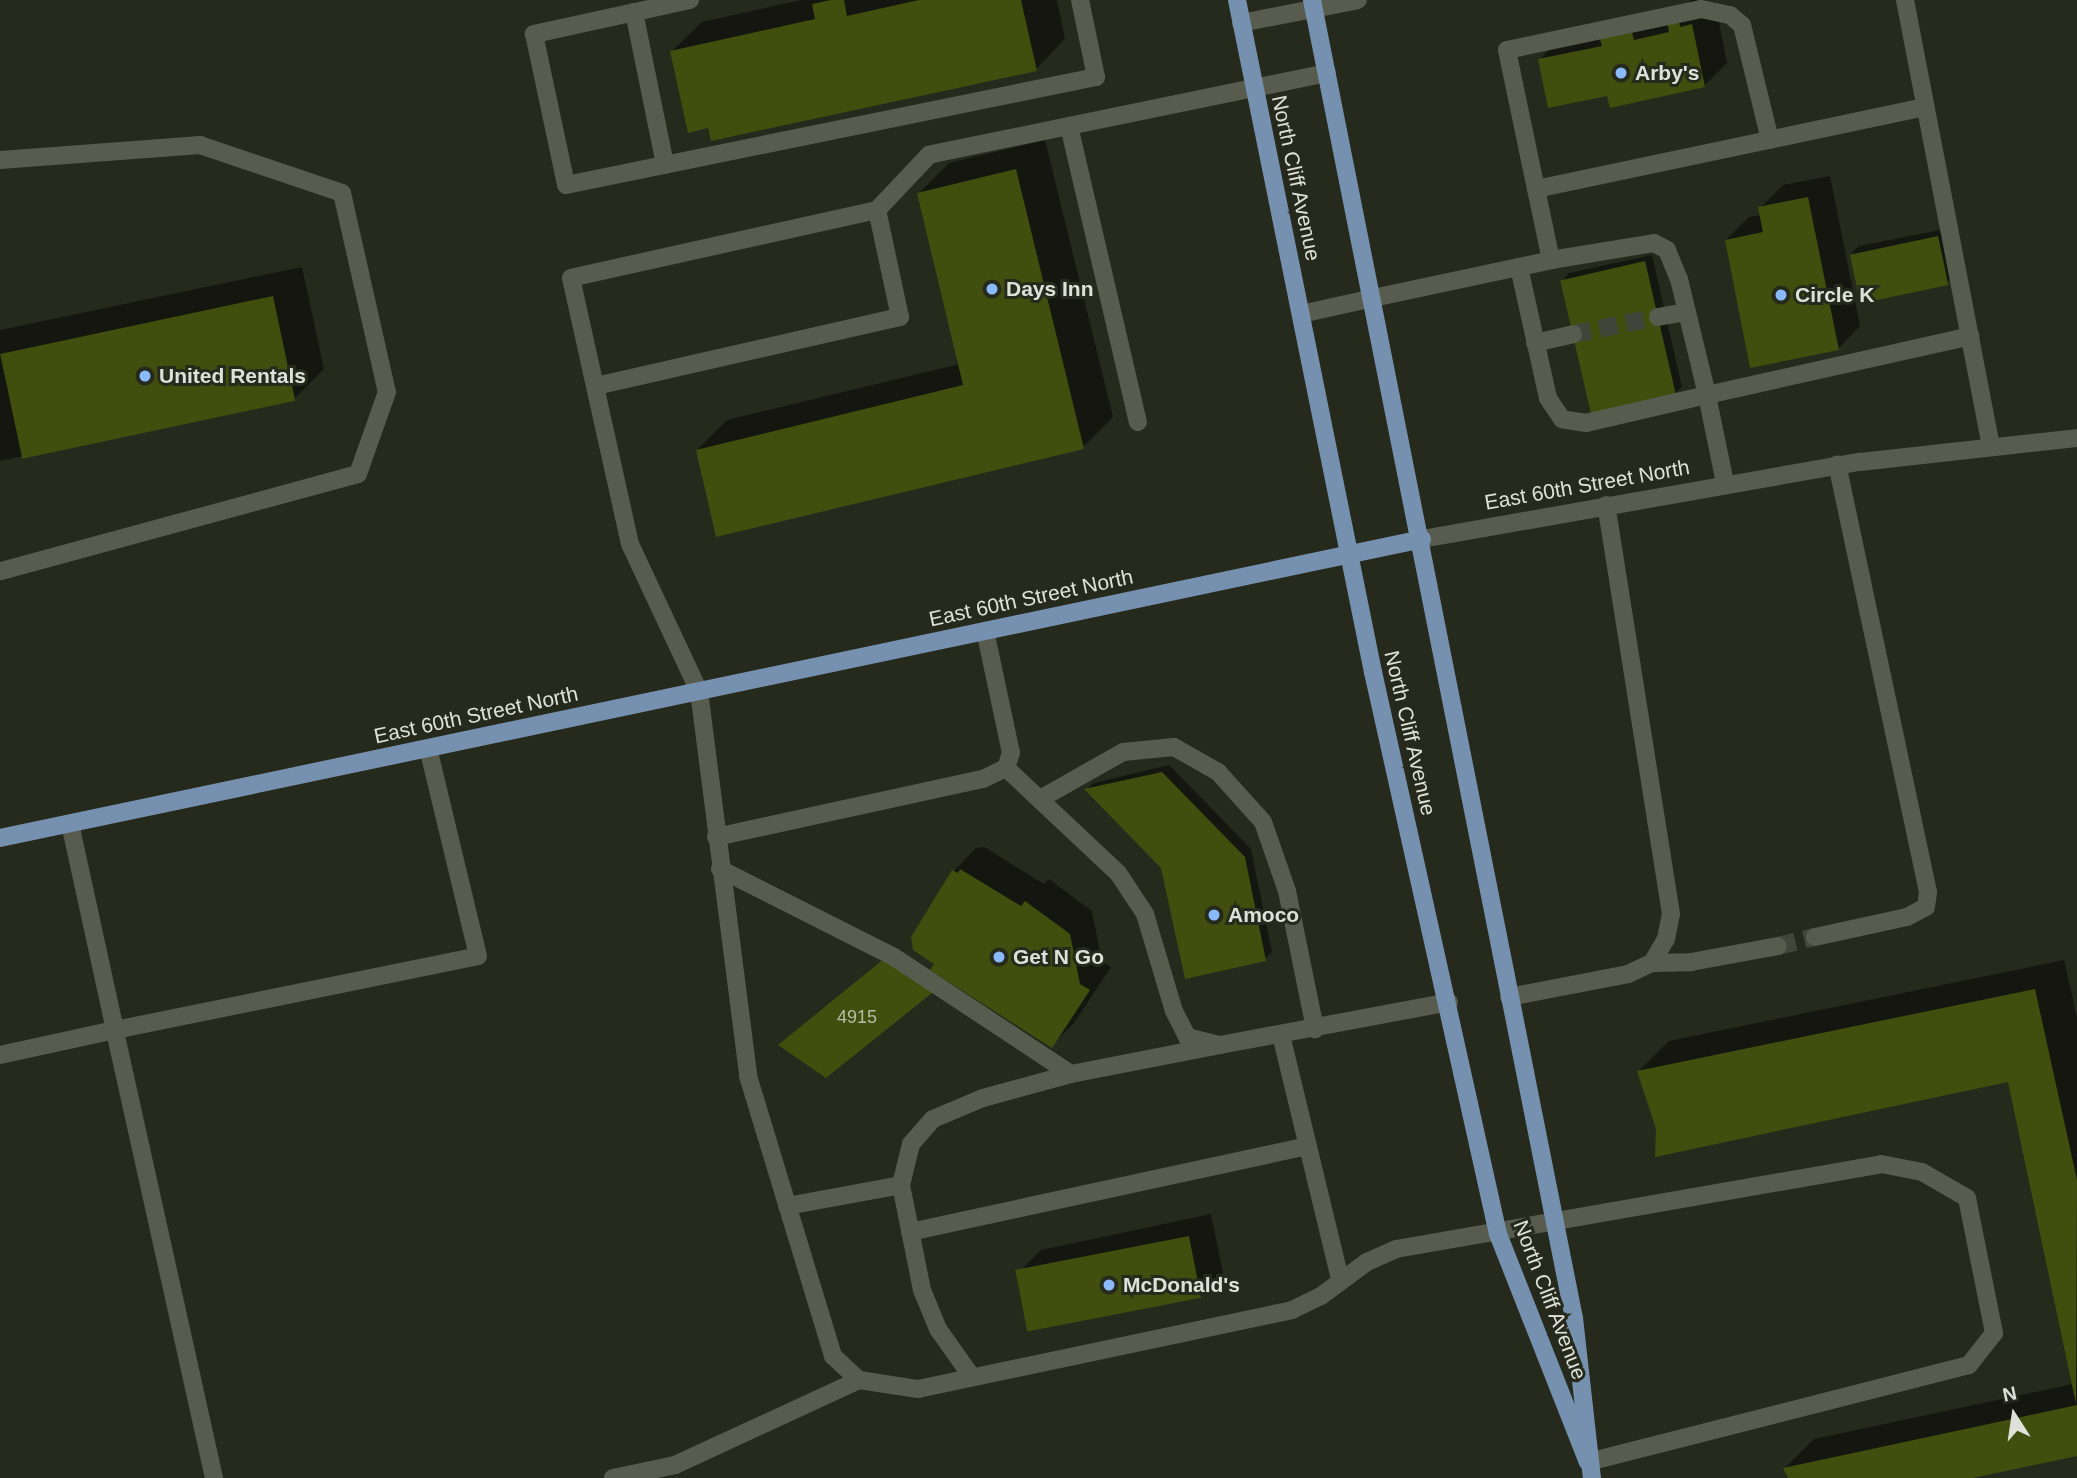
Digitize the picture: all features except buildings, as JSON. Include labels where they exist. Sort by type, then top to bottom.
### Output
[{"type":"main road","name":"North Cliff Avenue","points":[[1237,0],[1350,554],[1498,1234],[1590,1470]]},
{"type":"main road","name":"North Cliff Avenue","points":[[1313,4],[1422,539],[1509,997],[1574,1318],[1590,1470]]},
{"type":"main road","name":"East 60th Street North","points":[[0,838],[1422,539]]},
{"type":"street","points":[[690,0],[534,34],[566,185],[1096,77],[1080,0]]},
{"type":"street","points":[[1241,23],[1313,4],[1358,0]]},
{"type":"street","points":[[1905,0],[1992,446]]},
{"type":"street","points":[[1551,260],[1507,50],[1701,9],[1717,10],[1736,20],[1747,36],[1770,140]]},
{"type":"street","points":[[634,12],[664,165]]},
{"type":"street","points":[[859,1380],[833,1356],[748,1076],[699,691],[630,544],[571,278],[877,209],[929,155],[1327,73]]},
{"type":"street","points":[[1536,189],[1925,107]]},
{"type":"street","points":[[1069,126],[1138,422]]},
{"type":"street","points":[[0,160],[200,145],[342,193],[387,391],[358,474],[0,570]]},
{"type":"street","points":[[596,386],[900,317],[877,209]]},
{"type":"street","points":[[1301,314],[1551,260],[1654,243],[1667,250],[1687,312],[1725,483]]},
{"type":"street","points":[[1519,267],[1548,398],[1562,419],[1586,423],[1970,336]]},
{"type":"street","points":[[1658,317],[1687,312]]},
{"type":"street","points":[[1535,343],[1573,334]]},
{"type":"street","name":"East 60th Street North","points":[[1422,539],[1837,465],[2077,438]]},
{"type":"street","points":[[1815,937],[1908,917],[1926,907],[1928,892],[1837,465]]},
{"type":"street","points":[[1606,505],[1671,914],[1666,939],[1652,963]]},
{"type":"street","points":[[716,837],[983,779],[1006,768],[1011,753],[985,631]]},
{"type":"street","points":[[1040,799],[1122,752],[1174,747],[1218,772],[1262,822],[1287,891],[1315,1029]]},
{"type":"street","points":[[0,1055],[478,956],[428,748]]},
{"type":"street","points":[[1006,768],[1118,873],[1145,914],[1174,1011],[1187,1037],[1220,1045]]},
{"type":"street","points":[[70,824],[214,1478]]},
{"type":"street","points":[[720,869],[894,957],[1070,1074]]},
{"type":"street","points":[[1509,997],[1628,974],[1652,963],[1691,962],[1778,946]]},
{"type":"street","points":[[972,1377],[938,1329],[922,1290],[901,1185],[911,1143],[933,1119],[983,1098],[1070,1074],[1448,1002]]},
{"type":"street","points":[[1281,1035],[1340,1279]]},
{"type":"street","points":[[910,1233],[1308,1146]]},
{"type":"street","points":[[613,1478],[675,1465],[859,1380],[918,1389],[1292,1310],[1321,1296],[1340,1279],[1396,1249],[1498,1234],[1881,1164],[1922,1172],[1967,1198],[1994,1333],[1969,1365],[1590,1470]]},
{"type":"street","points":[[787,1206],[901,1185]]},
{"type":"tunnel","points":[[1573,334],[1658,317]]},
{"type":"tunnel","points":[[1778,946],[1815,937]]},
{"type":"place","name":"Arby's","points":[[1621,73]]},
{"type":"place","name":"Days Inn","points":[[992,289]]},
{"type":"place","name":"Circle K","points":[[1781,295]]},
{"type":"place","name":"United Rentals","points":[[145,376]]},
{"type":"place","name":"Amoco","points":[[1214,915]]},
{"type":"place","name":"Get N Go","points":[[999,957]]},
{"type":"place","name":"McDonald's","points":[[1109,1285]]}]
